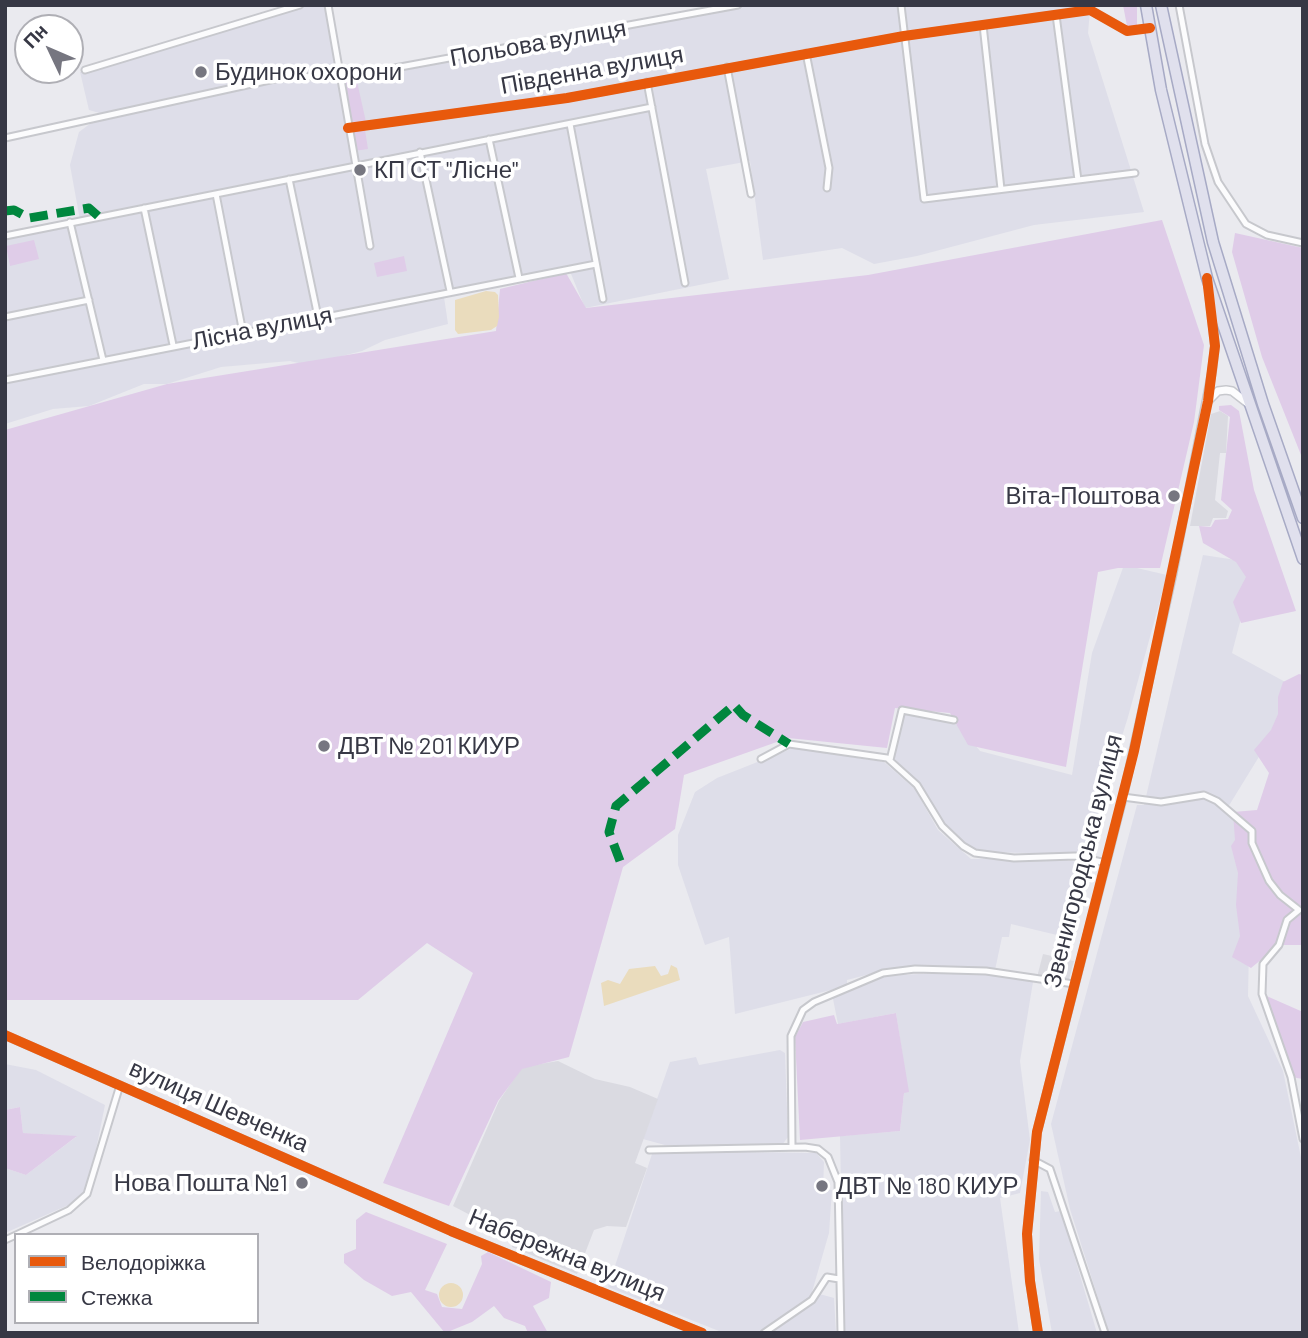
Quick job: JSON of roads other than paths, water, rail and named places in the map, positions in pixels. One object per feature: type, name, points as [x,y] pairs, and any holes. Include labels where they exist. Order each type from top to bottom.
[{"type":"highway","points":[[1146,5],[1161,90],[1207,278],[1303,559]]},
{"type":"highway","points":[[1161,5],[1213,242],[1303,518]]},
{"type":"street","points":[[85,70],[300,5]]},
{"type":"street","points":[[328,5],[370,246]]},
{"type":"street","name":"Польова вулиця","points":[[5,138],[279,78],[362,74],[551,42],[738,5]]},
{"type":"street","points":[[901,5],[924,199],[1135,173]]},
{"type":"street","points":[[1179,5],[1206,144],[1218,182],[1246,224],[1268,236],[1303,243]]},
{"type":"street","points":[[1088,8],[1127,31],[1150,28]]},
{"type":"street","name":"Південна вулиця","points":[[348,128],[567,98],[904,36],[1056,15],[1088,8]]},
{"type":"street","points":[[1056,15],[1078,180]]},
{"type":"street","points":[[983,25],[1001,189]]},
{"type":"street","points":[[806,53],[829,168],[827,188]]},
{"type":"street","points":[[727,67],[751,194]]},
{"type":"street","points":[[647,82],[685,283]]},
{"type":"street","name":"Південна вулиця","points":[[5,236],[355,164],[652,107]]},
{"type":"street","points":[[570,124],[603,299]]},
{"type":"street","points":[[489,139],[519,278]]},
{"type":"street","points":[[421,152],[450,291]]},
{"type":"street","points":[[289,179],[318,317]]},
{"type":"street","points":[[216,194],[243,333]]},
{"type":"street","points":[[144,208],[173,345]]},
{"type":"street","points":[[71,222],[103,360]]},
{"type":"street","name":"Лісна вулиця","points":[[5,380],[596,264]]},
{"type":"street","name":"Звенигородська вулиця","points":[[1038,1333],[1028,1257],[1033,1160],[1074,984],[1123,797],[1208,401],[1215,346],[1207,278]]},
{"type":"street","points":[[5,317],[89,300]]},
{"type":"street","points":[[1208,401],[1218,391],[1226,390],[1232,391],[1250,405]]},
{"type":"street","points":[[761,759],[789,744],[890,760],[902,710],[954,720]]},
{"type":"street","name":"Звенигородська вулиця","points":[[890,760],[917,785],[942,826],[970,850],[1014,858],[1075,856],[1106,863]]},
{"type":"street","points":[[1123,797],[1161,802],[1204,796],[1217,801],[1252,831],[1252,843],[1269,881],[1280,895],[1298,910],[1287,920],[1279,945],[1263,964],[1262,994],[1291,1077],[1303,1139]]},
{"type":"street","points":[[792,1147],[791,1036],[803,1010],[814,1002],[883,973],[915,969],[986,971],[1074,984]]},
{"type":"street","name":"вулиця Шевченка","points":[[5,1035],[416,1216]]},
{"type":"street","points":[[20,1233],[69,1210],[87,1194],[120,1085]]},
{"type":"street","points":[[649,1150],[792,1147],[818,1149],[828,1157],[838,1182],[841,1333]]},
{"type":"street","points":[[1033,1160],[1050,1169],[1105,1333]]},
{"type":"street","name":"Набережна вулиця","points":[[416,1216],[702,1333]]},
{"type":"street","points":[[764,1333],[812,1300],[827,1277],[839,1279]]},
{"type":"place","name":"Будинок охорони","points":[[201,72]]},
{"type":"place","name":"КП СТ \"Лісне\"","points":[[360,170]]},
{"type":"place","name":"Віта-Поштова","points":[[1174,496]]},
{"type":"place","name":"ДВТ № 201 КИУР","points":[[324,746]]},
{"type":"place","name":"Нова Пошта №1","points":[[302,1183]]},
{"type":"place","name":"ДВТ № 180 КИУР","points":[[822,1186]]}]
